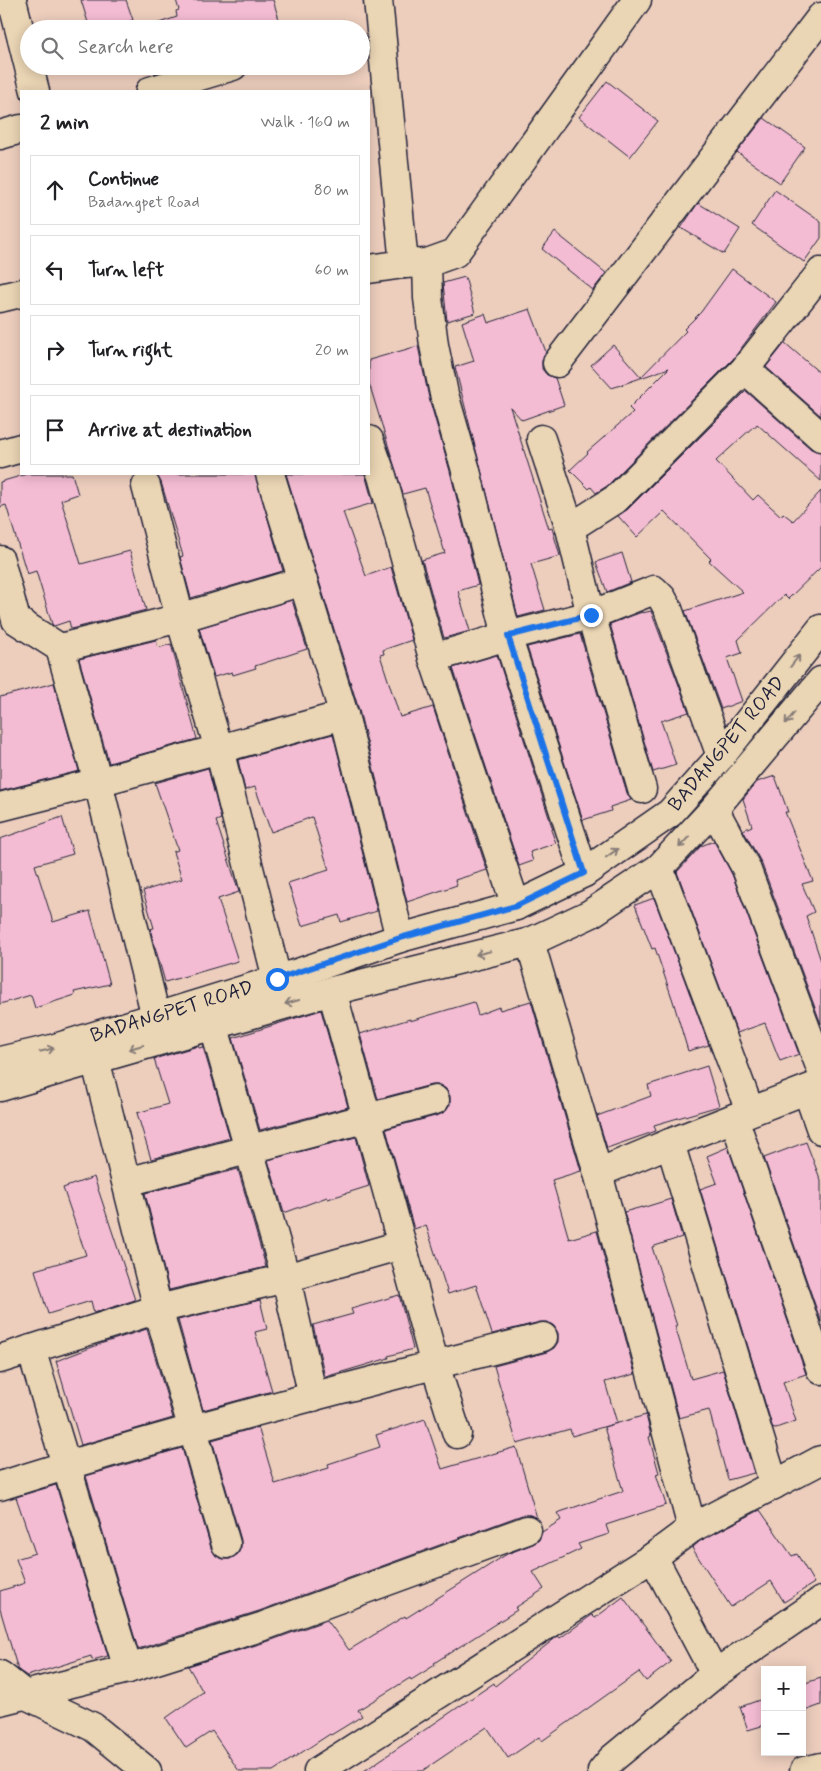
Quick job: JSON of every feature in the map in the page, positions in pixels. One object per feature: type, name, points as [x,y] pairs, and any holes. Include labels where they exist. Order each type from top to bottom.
[{"type":"street","points":[[12,0],[20,32]]},
{"type":"street","points":[[378,0],[415,263],[428,298],[434,345],[444,394],[465,467],[508,636],[584,873]]},
{"type":"street","points":[[370,269],[415,263],[455,253],[637,0]]},
{"type":"street","points":[[557,362],[821,17]]},
{"type":"street","points":[[31,75],[35,90]]},
{"type":"street","points":[[153,90],[203,75]]},
{"type":"street","points":[[0,135],[20,129]]},
{"type":"street","points":[[570,528],[617,498],[745,369],[821,272]]},
{"type":"street","points":[[0,298],[20,293]]},
{"type":"street","points":[[745,369],[821,436]]},
{"type":"street","points":[[541,439],[570,528],[591,615],[642,789]]},
{"type":"street","points":[[370,443],[382,476],[433,658],[516,906]]},
{"type":"street","points":[[0,454],[20,448]]},
{"type":"street","points":[[270,475],[344,715],[400,938]]},
{"type":"street","points":[[146,486],[180,618],[218,749],[277,979]]},
{"type":"street","points":[[0,560],[8,622],[60,648],[180,618],[303,580]]},
{"type":"street","points":[[433,658],[508,636],[591,615],[654,590],[662,598],[668,609],[721,756]]},
{"type":"street","name":"BADANGPET ROAD","points":[[0,1060],[52,1048],[156,1017],[400,938],[516,906],[584,873],[670,813],[721,756],[821,629]]},
{"type":"street","points":[[60,648],[98,782],[156,1017]]},
{"type":"street","name":"BADANGPET ROAD","points":[[0,1087],[332,991],[530,942],[590,914],[659,868],[714,810],[821,681]]},
{"type":"street","points":[[0,807],[344,715]]},
{"type":"street","points":[[714,810],[746,868],[816,1081],[821,1130]]},
{"type":"street","points":[[659,868],[742,1114],[821,1370]]},
{"type":"street","points":[[530,942],[598,1173],[692,1528]]},
{"type":"street","points":[[332,991],[401,1245],[457,1434]]},
{"type":"street","points":[[213,1024],[286,1278],[313,1396]]},
{"type":"street","points":[[95,1059],[158,1309],[226,1544]]},
{"type":"street","points":[[598,1173],[742,1114],[816,1081]]},
{"type":"street","points":[[127,1182],[435,1100]]},
{"type":"street","points":[[670,1143],[774,1485]]},
{"type":"street","points":[[0,1359],[158,1309],[286,1278],[401,1245]]},
{"type":"street","points":[[0,1486],[66,1465],[313,1396],[543,1336]]},
{"type":"street","points":[[31,1348],[128,1669]]},
{"type":"street","points":[[318,1771],[653,1557],[692,1528],[774,1485],[817,1471]]},
{"type":"street","points":[[12,1698],[128,1669],[264,1626],[527,1530]]},
{"type":"street","points":[[653,1557],[715,1674]]},
{"type":"street","points":[[602,1771],[612,1759],[715,1674],[821,1601]]},
{"type":"street","points":[[0,1675],[12,1698],[93,1727],[147,1771]]},
{"type":"street","points":[[804,1771],[821,1768]]},
{"type":"building","points":[[81,0],[126,0],[133,20],[87,20]]},
{"type":"building","points":[[176,0],[273,0],[279,20],[168,20],[177,17],[176,11],[179,10]]},
{"type":"building","points":[[607,81],[658,121],[630,157],[579,117]]},
{"type":"building","points":[[764,118],[805,147],[780,183],[737,152]]},
{"type":"building","points":[[775,190],[821,222],[821,238],[804,262],[752,225]]},
{"type":"building","points":[[698,203],[740,229],[724,254],[681,228]]},
{"type":"building","points":[[555,232],[606,273],[593,290],[542,249]]},
{"type":"building","points":[[732,269],[776,302],[733,359],[607,486],[596,493],[591,487],[589,489],[570,470],[587,452],[633,412],[629,408],[669,368],[612,388],[591,365],[613,345],[641,377],[686,331],[684,329],[701,312]]},
{"type":"building","points":[[465,277],[475,313],[447,321],[443,283]]},
{"type":"building","points":[[530,309],[546,352],[542,361],[542,369],[547,375],[555,378],[564,405],[522,420],[510,407],[549,529],[552,528],[560,556],[531,564],[545,610],[518,617],[455,367],[474,361],[462,322],[485,314],[488,323]]},
{"type":"building","points":[[785,343],[821,374],[821,416],[766,367]]},
{"type":"building","points":[[418,346],[429,398],[450,471],[478,585],[458,591],[470,631],[444,638],[422,560],[445,553],[425,488],[403,494],[370,386],[370,360]]},
{"type":"building","points":[[746,391],[811,449],[821,452],[821,481],[757,424],[716,461],[753,500],[758,495],[781,516],[783,513],[793,521],[821,491],[821,567],[788,599],[784,595],[738,640],[742,653],[727,658],[742,701],[721,709],[685,611],[743,592],[709,561],[711,559],[664,511],[637,537],[618,516],[628,509]]},
{"type":"building","points":[[24,475],[72,475],[78,494],[61,500],[81,564],[130,551],[146,610],[71,629],[69,621],[54,626],[36,571],[27,574],[6,505],[0,507],[0,482]]},
{"type":"building","points":[[157,475],[255,475],[283,571],[191,598],[180,557],[183,556],[161,482]]},
{"type":"building","points":[[286,475],[365,475],[373,503],[343,512],[366,576],[391,567],[412,640],[383,650],[384,654],[380,655],[400,717],[433,707],[487,870],[455,880],[457,885],[407,902],[359,710]]},
{"type":"building","points":[[622,553],[631,582],[607,592],[596,562]]},
{"type":"building","points":[[292,600],[307,649],[233,675],[232,672],[214,677],[199,628]]},
{"type":"building","points":[[651,611],[689,712],[661,721],[676,765],[653,772],[610,624],[642,612]]},
{"type":"building","points":[[580,634],[627,793],[631,800],[610,807],[611,811],[583,820],[527,647]]},
{"type":"building","points":[[156,640],[158,648],[171,644],[197,739],[109,763],[79,659]]},
{"type":"building","points":[[497,655],[556,843],[530,852],[533,861],[519,866],[453,668]]},
{"type":"building","points":[[54,683],[79,771],[0,791],[0,697]]},
{"type":"building","points":[[333,734],[377,911],[341,922],[339,915],[302,926],[288,883],[329,870],[312,817],[271,832],[255,787],[245,790],[238,760]]},
{"type":"building","points":[[208,768],[221,819],[216,821],[239,892],[218,899],[238,961],[165,982],[150,929],[154,928],[143,891],[182,879],[173,852],[178,850],[155,783]]},
{"type":"building","points":[[775,776],[788,812],[785,812],[813,881],[802,884],[814,912],[806,916],[821,961],[821,1024],[761,862],[743,830],[752,826],[743,799],[757,782]]},
{"type":"building","points":[[62,817],[73,854],[35,865],[53,922],[90,911],[110,984],[74,992],[75,995],[35,1008],[31,995],[0,1004],[0,839]]},
{"type":"building","points":[[714,841],[732,874],[799,1054],[780,1061],[765,1023],[737,1033],[677,872],[701,846]]},
{"type":"building","points":[[654,898],[709,1045],[688,1051],[655,948],[652,949],[635,905]]},
{"type":"building","points":[[531,1001],[581,1171],[552,1180],[569,1239],[597,1231],[635,1374],[605,1382],[617,1423],[572,1436],[570,1429],[517,1444],[494,1366],[547,1352],[554,1348],[558,1342],[558,1333],[554,1326],[548,1322],[540,1322],[492,1334],[476,1285],[448,1294],[426,1225],[414,1229],[386,1129],[439,1115],[446,1111],[450,1105],[450,1096],[446,1089],[440,1085],[431,1085],[378,1099],[360,1034],[474,1002],[478,1015],[499,1007],[500,1010]]},
{"type":"building","points":[[321,1010],[348,1107],[260,1130],[233,1038]]},
{"type":"building","points":[[198,1046],[199,1048],[203,1047],[230,1138],[151,1159],[137,1113],[168,1104],[154,1059]]},
{"type":"building","points":[[707,1066],[719,1106],[654,1125],[656,1131],[607,1148],[597,1116],[651,1096],[648,1085]]},
{"type":"building","points":[[356,1137],[369,1186],[328,1199],[327,1197],[284,1213],[268,1160]]},
{"type":"building","points":[[806,1142],[821,1181],[821,1322],[764,1158]]},
{"type":"building","points":[[728,1147],[806,1374],[783,1382],[796,1421],[773,1429],[700,1189],[717,1183],[707,1156]]},
{"type":"building","points":[[238,1169],[266,1267],[169,1290],[145,1193]]},
{"type":"building","points":[[94,1177],[135,1300],[94,1313],[91,1301],[48,1314],[35,1270],[86,1255],[63,1188]]},
{"type":"building","points":[[671,1199],[682,1237],[652,1247],[677,1326],[675,1326],[691,1379],[723,1370],[754,1473],[728,1480],[709,1410],[679,1418],[624,1212]]},
{"type":"building","points":[[399,1295],[413,1349],[325,1377],[313,1325],[353,1314],[351,1309]]},
{"type":"building","points":[[260,1300],[267,1329],[255,1332],[272,1391],[203,1410],[178,1320]]},
{"type":"building","points":[[147,1329],[173,1418],[81,1445],[56,1361]]},
{"type":"building","points":[[646,1415],[651,1436],[649,1437],[659,1473],[656,1474],[666,1505],[606,1525],[609,1534],[578,1544],[581,1549],[533,1572],[544,1589],[515,1608],[517,1610],[434,1663],[435,1665],[358,1710],[362,1716],[330,1734],[273,1771],[239,1771],[212,1731],[186,1748],[166,1718],[203,1692],[188,1666],[269,1641],[327,1620],[349,1650],[405,1616],[406,1618],[507,1554],[533,1544],[539,1540],[542,1532],[561,1520],[557,1513],[623,1491],[604,1427]]},
{"type":"building","points":[[425,1419],[442,1469],[516,1447],[537,1518],[530,1515],[522,1515],[259,1611],[138,1649],[86,1476],[182,1448],[211,1548],[216,1556],[230,1559],[238,1554],[241,1540],[212,1440],[258,1427],[275,1484],[329,1468],[328,1464],[380,1447],[376,1435]]},
{"type":"building","points":[[56,1485],[108,1656],[92,1660],[91,1656],[27,1676],[18,1670],[0,1609],[0,1591],[25,1583],[16,1559],[35,1553],[16,1497]]},
{"type":"building","points":[[760,1510],[792,1556],[797,1554],[814,1583],[784,1602],[771,1581],[731,1607],[692,1548],[700,1541]]},
{"type":"building","points":[[623,1597],[671,1662],[646,1681],[639,1672],[542,1741],[539,1737],[508,1758],[487,1727],[422,1771],[364,1771],[494,1683],[495,1686],[558,1636],[560,1638],[592,1615],[595,1618]]},
{"type":"building","points":[[821,1678],[821,1705],[806,1711],[806,1683]]},
{"type":"building","points":[[761,1699],[761,1726],[748,1730],[740,1707]]},
{"type":"route","points":[[277,979],[400,938],[516,906],[584,873],[508,636],[591,615]]}]
